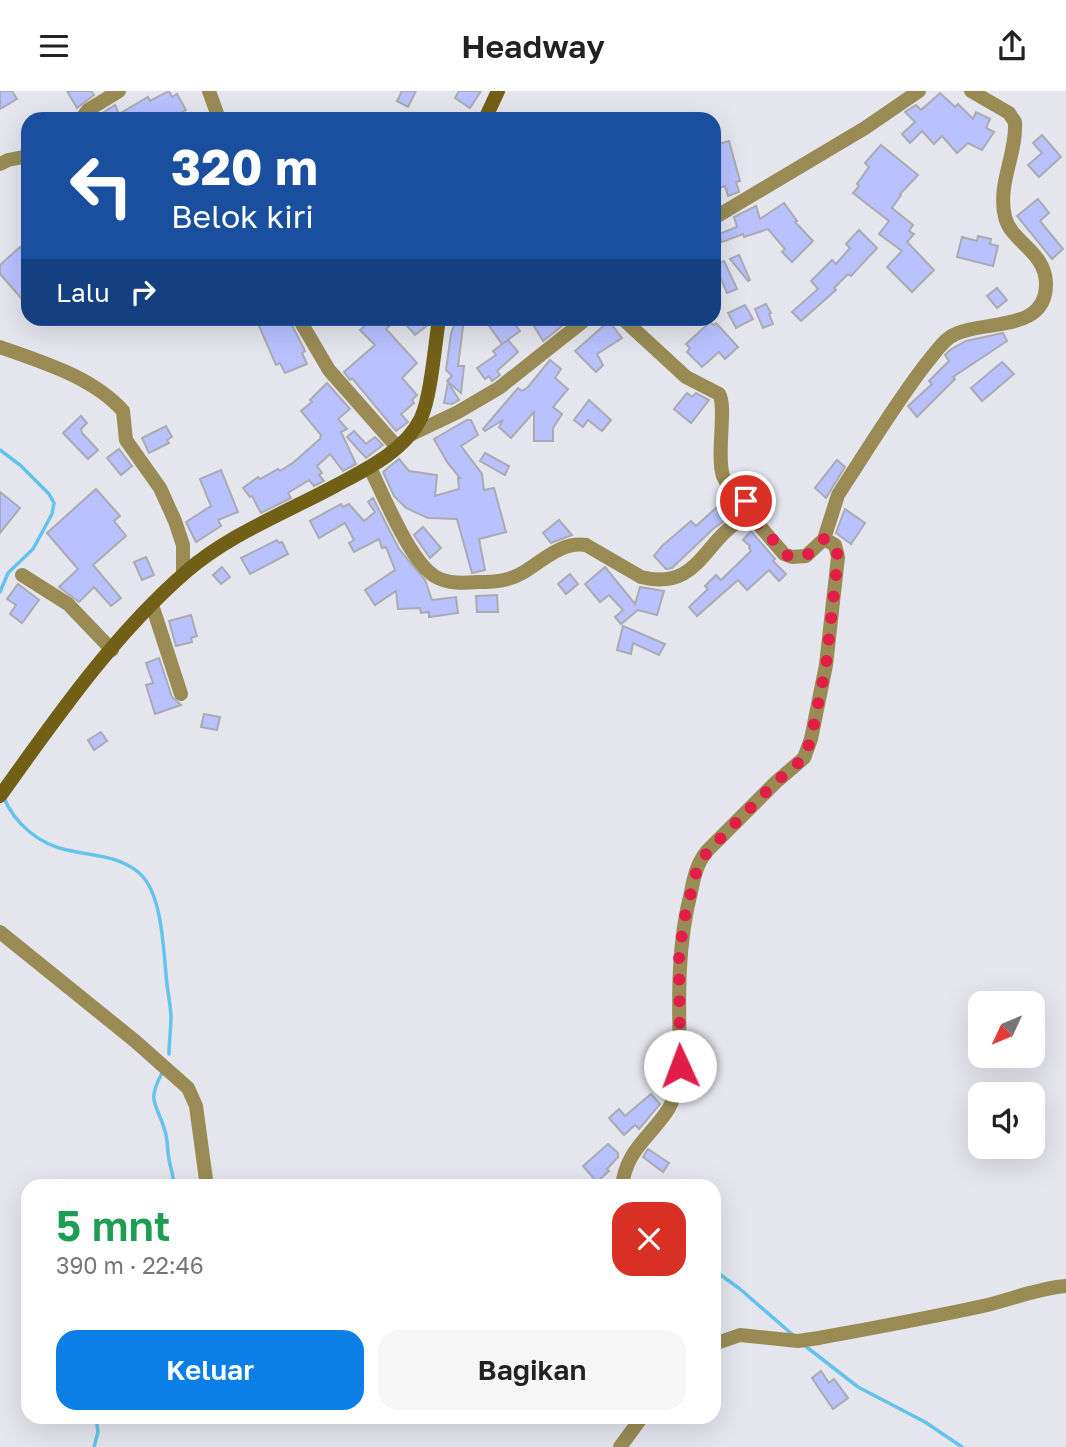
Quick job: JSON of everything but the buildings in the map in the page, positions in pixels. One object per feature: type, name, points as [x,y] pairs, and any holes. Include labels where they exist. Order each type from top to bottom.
[{"type":"main road","points":[[488,112],[499,91]]},
{"type":"main road","points":[[0,796],[48,729],[111,650],[183,574],[227,543],[370,468],[412,433],[424,409],[438,326]]},
{"type":"street","points":[[86,112],[119,91]]},
{"type":"street","points":[[209,91],[216,112]]},
{"type":"street","points":[[721,214],[865,128],[919,91]]},
{"type":"street","points":[[747,517],[758,524],[784,554],[792,557],[806,556],[824,539],[838,495],[943,342],[971,328],[1017,323],[1027,319],[1041,302],[1046,283],[1039,259],[1010,227],[1004,215],[1005,179],[1015,122],[1009,113],[971,91]]},
{"type":"street","points":[[0,165],[21,157]]},
{"type":"street","points":[[303,326],[329,370],[397,447]]},
{"type":"street","points":[[412,433],[499,389],[577,326]]},
{"type":"street","points":[[630,326],[686,377],[719,394],[722,399],[720,425],[723,475],[726,483],[748,505],[747,517]]},
{"type":"street","points":[[0,347],[46,363],[86,383],[103,393],[123,411],[126,440],[160,488],[175,521],[183,545],[183,574]]},
{"type":"street","points":[[370,468],[415,556],[431,573],[447,581],[495,582],[514,578],[559,550],[576,543],[586,545],[641,577],[675,579],[694,566],[732,525],[747,517]]},
{"type":"street","points":[[624,1179],[634,1150],[668,1109],[678,1081],[679,954],[685,916],[699,863],[776,782],[798,765],[804,758],[811,739],[826,665],[838,557],[835,545],[824,539]]},
{"type":"street","points":[[22,575],[68,604],[111,650]]},
{"type":"street","points":[[152,604],[181,694]]},
{"type":"street","points":[[0,932],[188,1088],[196,1106],[206,1179]]},
{"type":"street","points":[[721,1342],[740,1335],[790,1341],[818,1338],[964,1311],[1066,1286]]},
{"type":"street","points":[[620,1447],[637,1424]]},
{"type":"waterway","points":[[0,450],[20,465],[49,494],[54,503],[52,514],[33,549],[8,573],[0,592]]},
{"type":"waterway","points":[[4,798],[21,824],[38,838],[57,847],[122,862],[146,881],[157,905],[162,934],[171,1016],[169,1054]]},
{"type":"waterway","points":[[162,1073],[157,1083],[154,1103],[166,1134],[173,1179]]},
{"type":"waterway","points":[[721,1275],[793,1335]]},
{"type":"waterway","points":[[804,1345],[858,1387],[925,1422],[962,1447]]},
{"type":"waterway","points":[[94,1447],[97,1424]]},
{"type":"route","points":[[680,1066],[679,954],[685,916],[699,863],[776,782],[804,758],[811,739],[826,665],[838,557],[835,545],[824,539],[806,556],[788,556],[758,524],[747,517],[749,510],[746,501]]}]
